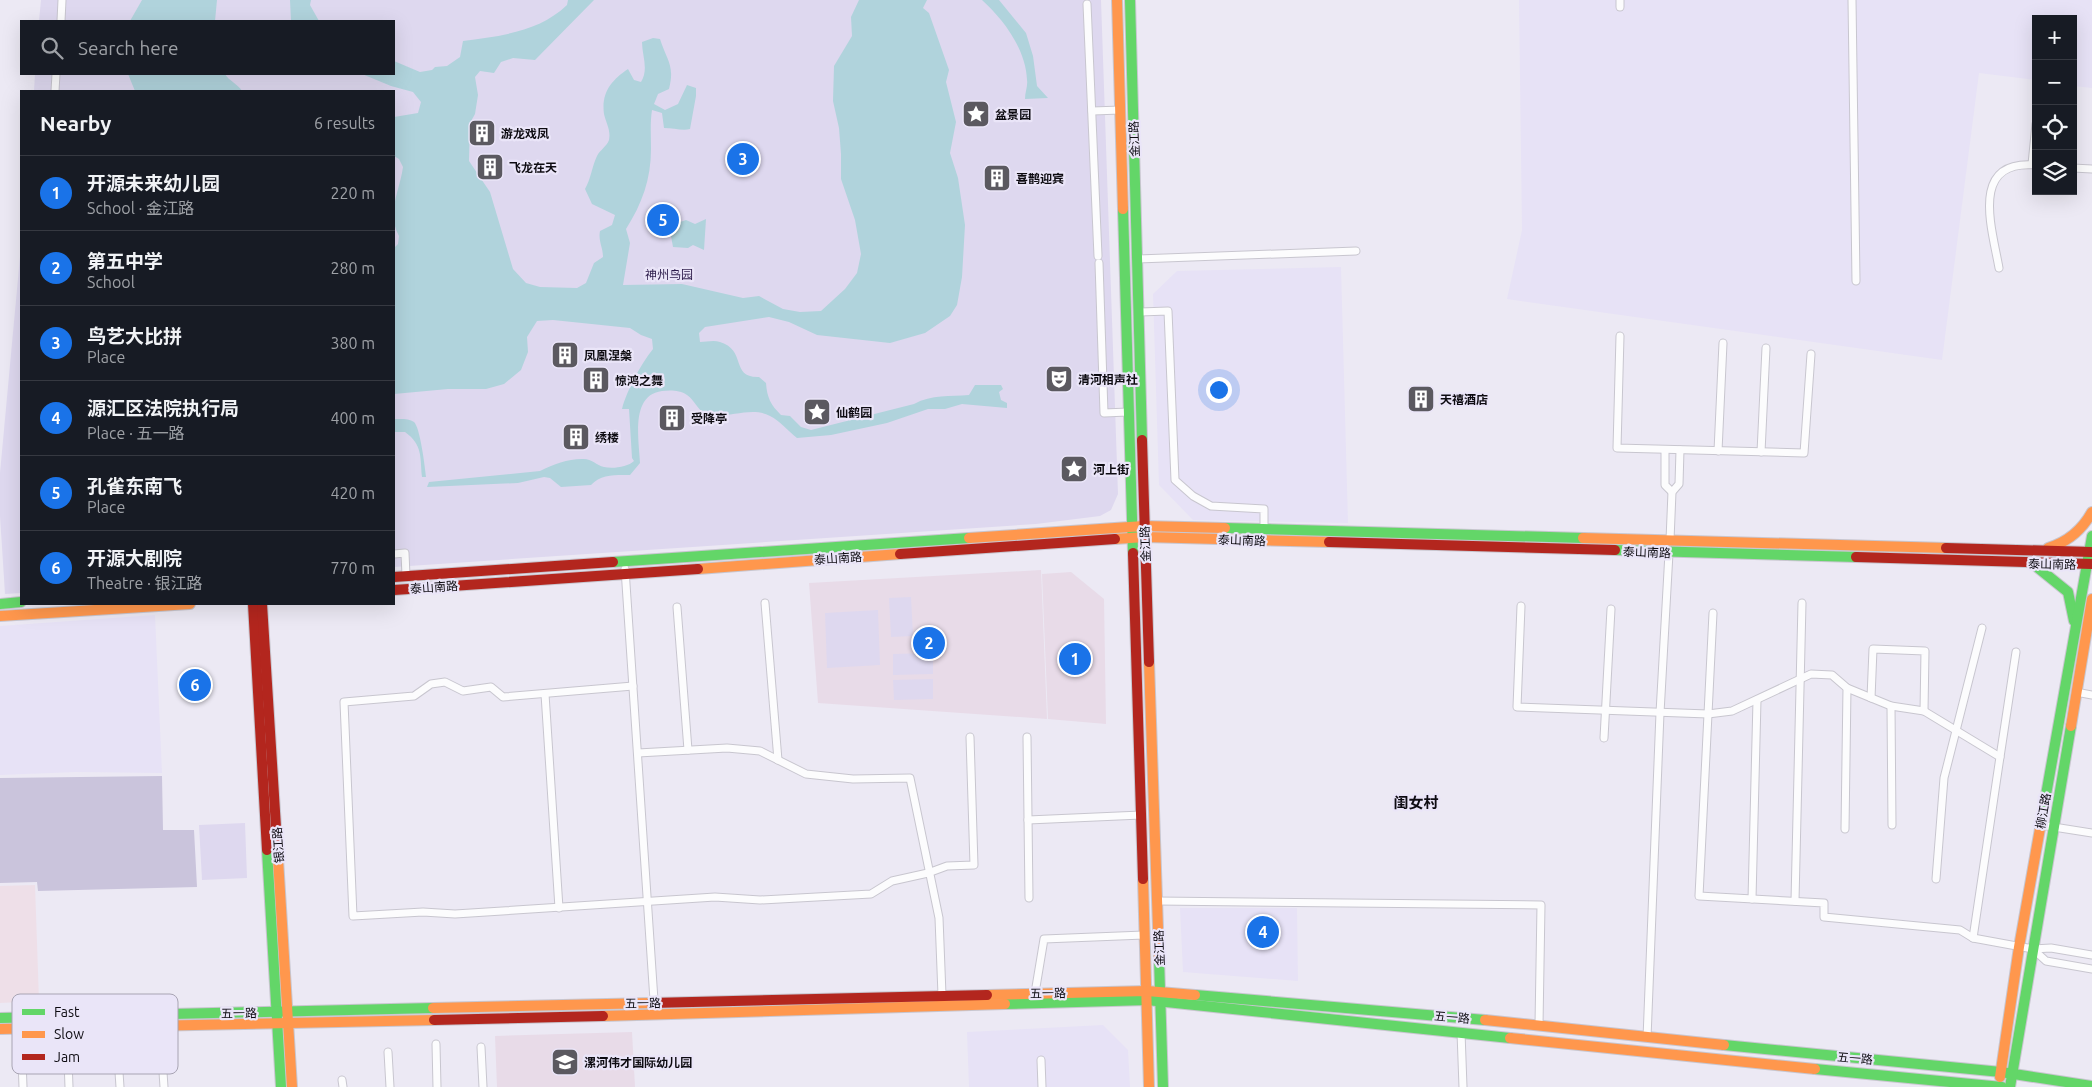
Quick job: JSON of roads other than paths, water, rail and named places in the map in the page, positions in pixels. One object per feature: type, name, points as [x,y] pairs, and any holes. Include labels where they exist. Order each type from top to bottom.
[{"type":"street","points":[[61,20],[62,0]]},
{"type":"street","name":"金江路","points":[[1117,0],[1149,1087]]},
{"type":"street","name":"金江路","points":[[1130,0],[1140,312],[1144,526],[1163,1087]]},
{"type":"street","points":[[1852,0],[1856,281]]},
{"type":"street","points":[[1087,4],[1104,413],[1128,412]]},
{"type":"street","points":[[55,90],[56,75]]},
{"type":"street","points":[[1092,111],[1133,110]]},
{"type":"street","points":[[1999,268],[1991,220],[1991,185],[2000,173],[2013,167],[2032,164]]},
{"type":"street","points":[[2077,168],[2092,169]]},
{"type":"street","points":[[1138,259],[1356,251]]},
{"type":"street","points":[[1126,312],[1168,311],[1175,480],[1193,496],[1211,506],[1264,509],[1264,528]]},
{"type":"street","points":[[1620,336],[1617,448],[1804,452],[1811,354]]},
{"type":"street","points":[[1718,451],[1723,343]]},
{"type":"street","points":[[1761,452],[1766,348]]},
{"type":"street","points":[[1665,450],[1665,485],[1672,492]]},
{"type":"street","points":[[1647,1038],[1660,712],[1672,492],[1679,484],[1680,450]]},
{"type":"street","points":[[2031,552],[2060,545],[2089,520],[2092,512]]},
{"type":"street","name":"泰山南路","points":[[395,577],[1132,526],[1264,528],[2031,552],[2090,552]]},
{"type":"street","points":[[1311,542],[1312,530]]},
{"type":"street","name":"柳江路","points":[[1999,1087],[2019,946],[2075,625],[2090,564],[2092,536]]},
{"type":"street","name":"泰山南路","points":[[395,590],[1132,537],[2090,564]]},
{"type":"street","points":[[395,554],[405,553],[406,576]]},
{"type":"street","points":[[625,561],[655,1015]]},
{"type":"street","points":[[2032,563],[2068,592],[2075,625]]},
{"type":"street","name":"柳江路","points":[[2010,1087],[2092,599]]},
{"type":"street","points":[[0,604],[20,602]]},
{"type":"street","points":[[1795,901],[1802,602]]},
{"type":"street","points":[[765,603],[778,760]]},
{"type":"street","points":[[0,616],[43,608],[153,605]]},
{"type":"street","name":"银江路","points":[[253,605],[281,1087]]},
{"type":"street","name":"银江路","points":[[262,605],[289,1012],[292,1087]]},
{"type":"street","points":[[1521,606],[1517,707],[1708,714],[1732,711],[1811,674],[1832,675],[1847,688],[1891,706],[1924,711],[2000,757]]},
{"type":"street","points":[[677,607],[688,750]]},
{"type":"street","points":[[1604,738],[1611,608]]},
{"type":"street","points":[[1713,613],[1699,896],[1824,903],[1824,917],[1960,930],[1973,938],[2033,949],[2051,948],[2092,955]]},
{"type":"street","points":[[2085,642],[2092,624]]},
{"type":"street","points":[[1936,879],[1944,778],[1982,628]]},
{"type":"street","points":[[1871,698],[1874,649],[1925,651],[1924,711]]},
{"type":"street","points":[[1973,938],[2016,652]]},
{"type":"street","points":[[633,686],[503,697],[492,687],[463,691],[444,682],[431,684],[414,696],[344,702],[353,916],[423,912],[455,914],[715,897],[760,900],[871,894],[892,881],[929,873],[947,866],[974,865],[970,737]]},
{"type":"street","points":[[1845,829],[1847,688]]},
{"type":"street","points":[[2076,692],[2092,695]]},
{"type":"street","points":[[545,694],[559,908]]},
{"type":"street","points":[[1752,899],[1757,700]]},
{"type":"street","points":[[1891,706],[1892,825]]},
{"type":"street","points":[[1027,737],[1029,898]]},
{"type":"street","points":[[638,753],[727,748],[760,751],[806,774],[853,780],[910,778],[939,918],[942,995]]},
{"type":"street","points":[[1139,749],[1152,749]]},
{"type":"street","points":[[1028,820],[1141,815]]},
{"type":"street","points":[[2041,825],[2092,833]]},
{"type":"street","points":[[1157,901],[1541,905],[1539,1025]]},
{"type":"street","points":[[1035,993],[1044,939],[1144,935]]},
{"type":"street","points":[[2033,949],[2046,961],[2092,969]]},
{"type":"street","name":"五一路","points":[[178,1014],[1035,993],[1147,995],[1539,1025],[1635,1037],[2012,1073],[2092,1086]]},
{"type":"street","name":"五一路","points":[[178,1026],[655,1015],[1147,995]]},
{"type":"street","name":"五一路","points":[[1160,996],[1634,1051],[1999,1087]]},
{"type":"street","points":[[1461,1032],[1463,1087]]},
{"type":"street","points":[[1634,1051],[1635,1037]]},
{"type":"street","points":[[436,1044],[438,1087]]},
{"type":"street","points":[[481,1047],[483,1087]]},
{"type":"street","points":[[388,1052],[390,1087]]},
{"type":"street","points":[[1041,1060],[1042,1087]]},
{"type":"street","points":[[23,1074],[23,1087]]},
{"type":"street","points":[[69,1074],[69,1087]]},
{"type":"street","points":[[119,1074],[120,1087]]},
{"type":"street","points":[[163,1074],[164,1087]]},
{"type":"water","points":[[142,0],[217,0],[215,20],[131,20]]},
{"type":"water","points":[[290,0],[311,0],[310,5],[318,20],[291,20]]},
{"type":"water","points":[[568,0],[594,0],[535,60],[513,58],[501,62],[494,73],[480,71],[475,77],[478,95],[475,114],[470,123],[469,161],[490,192],[513,269],[526,283],[540,287],[577,288],[586,283],[594,263],[603,257],[600,231],[612,225],[615,215],[592,204],[585,189],[597,156],[609,140],[609,130],[604,114],[604,99],[613,82],[628,69],[634,80],[641,82],[645,72],[642,42],[653,38],[660,39],[671,68],[671,81],[669,89],[658,94],[654,104],[665,110],[678,104],[687,85],[696,88],[696,96],[690,129],[664,128],[662,113],[652,110],[651,160],[641,201],[626,229],[630,243],[623,285],[682,284],[743,298],[759,296],[783,309],[800,312],[821,311],[845,289],[857,273],[861,254],[855,220],[841,179],[839,128],[833,101],[834,66],[852,36],[851,17],[859,0],[927,0],[923,8],[929,13],[949,70],[946,82],[956,122],[950,153],[958,178],[965,225],[962,277],[957,305],[950,316],[925,333],[890,343],[817,335],[789,322],[769,317],[705,327],[699,333],[700,342],[718,341],[728,346],[737,357],[744,373],[759,377],[766,383],[770,401],[781,415],[790,416],[801,427],[811,430],[941,396],[969,395],[975,385],[1001,385],[1003,389],[999,392],[1001,400],[1007,403],[1007,408],[962,404],[945,409],[928,409],[887,423],[831,435],[797,438],[777,421],[763,413],[749,412],[710,415],[703,412],[684,393],[668,390],[652,394],[645,401],[641,409],[638,431],[640,463],[630,475],[604,477],[591,485],[561,487],[550,478],[544,477],[518,483],[427,487],[429,482],[540,471],[555,464],[571,460],[585,459],[604,467],[612,468],[624,466],[634,461],[632,458],[629,409],[622,409],[635,378],[653,349],[652,339],[630,328],[553,320],[537,321],[527,337],[528,352],[521,370],[504,384],[486,389],[448,389],[395,394],[395,247],[398,244],[399,236],[395,227],[395,202],[403,167],[399,159],[395,157],[395,117],[418,113],[421,102],[413,92],[391,86],[364,75],[395,75],[395,61],[420,72],[432,70],[435,67],[447,66],[460,57],[463,41],[505,35],[532,27],[556,14],[567,5]]},
{"type":"water","points":[[982,0],[999,0],[1026,33],[1033,56],[1037,86],[1048,98],[1025,99],[1026,68],[1018,46],[998,16]]},
{"type":"water","points":[[128,75],[226,75],[241,90],[135,90]]},
{"type":"water","points":[[706,219],[704,250],[693,245],[688,248],[673,247],[671,236],[674,224],[686,220],[695,224]]},
{"type":"water","points":[[395,419],[409,420],[416,425],[422,448],[426,477],[422,477],[418,447],[405,432],[395,432]]},
{"type":"place","name":"盆景园","points":[[976,114]]},
{"type":"place","name":"游龙戏凤","points":[[482,133]]},
{"type":"place","name":"鸟艺大比拼","points":[[743,159]]},
{"type":"place","name":"飞龙在天","points":[[490,167]]},
{"type":"place","name":"喜鹊迎宾","points":[[997,178]]},
{"type":"place","name":"孔雀东南飞","points":[[663,220]]},
{"type":"place","name":"凤凰涅槃","points":[[565,355]]},
{"type":"place","name":"清河相声社","points":[[1059,379]]},
{"type":"place","name":"惊鸿之舞","points":[[596,380]]},
{"type":"place","name":"天禧酒店","points":[[1421,399]]},
{"type":"place","name":"仙鹤园","points":[[817,412]]},
{"type":"place","name":"受降亭","points":[[672,418]]},
{"type":"place","name":"绣楼","points":[[576,437]]},
{"type":"place","name":"河上街","points":[[1074,469]]},
{"type":"place","name":"第五中学","points":[[929,643]]},
{"type":"place","name":"开源未来幼儿园","points":[[1075,659]]},
{"type":"place","name":"开源大剧院","points":[[195,685]]},
{"type":"place","name":"源汇区法院执行局","points":[[1263,932]]},
{"type":"place","name":"漯河伟才国际幼儿园","points":[[565,1062]]},
{"type":"district","name":"闺女村","points":[[1416,802]]},
{"type":"park label","name":"神州鸟园","points":[[669,274]]}]
